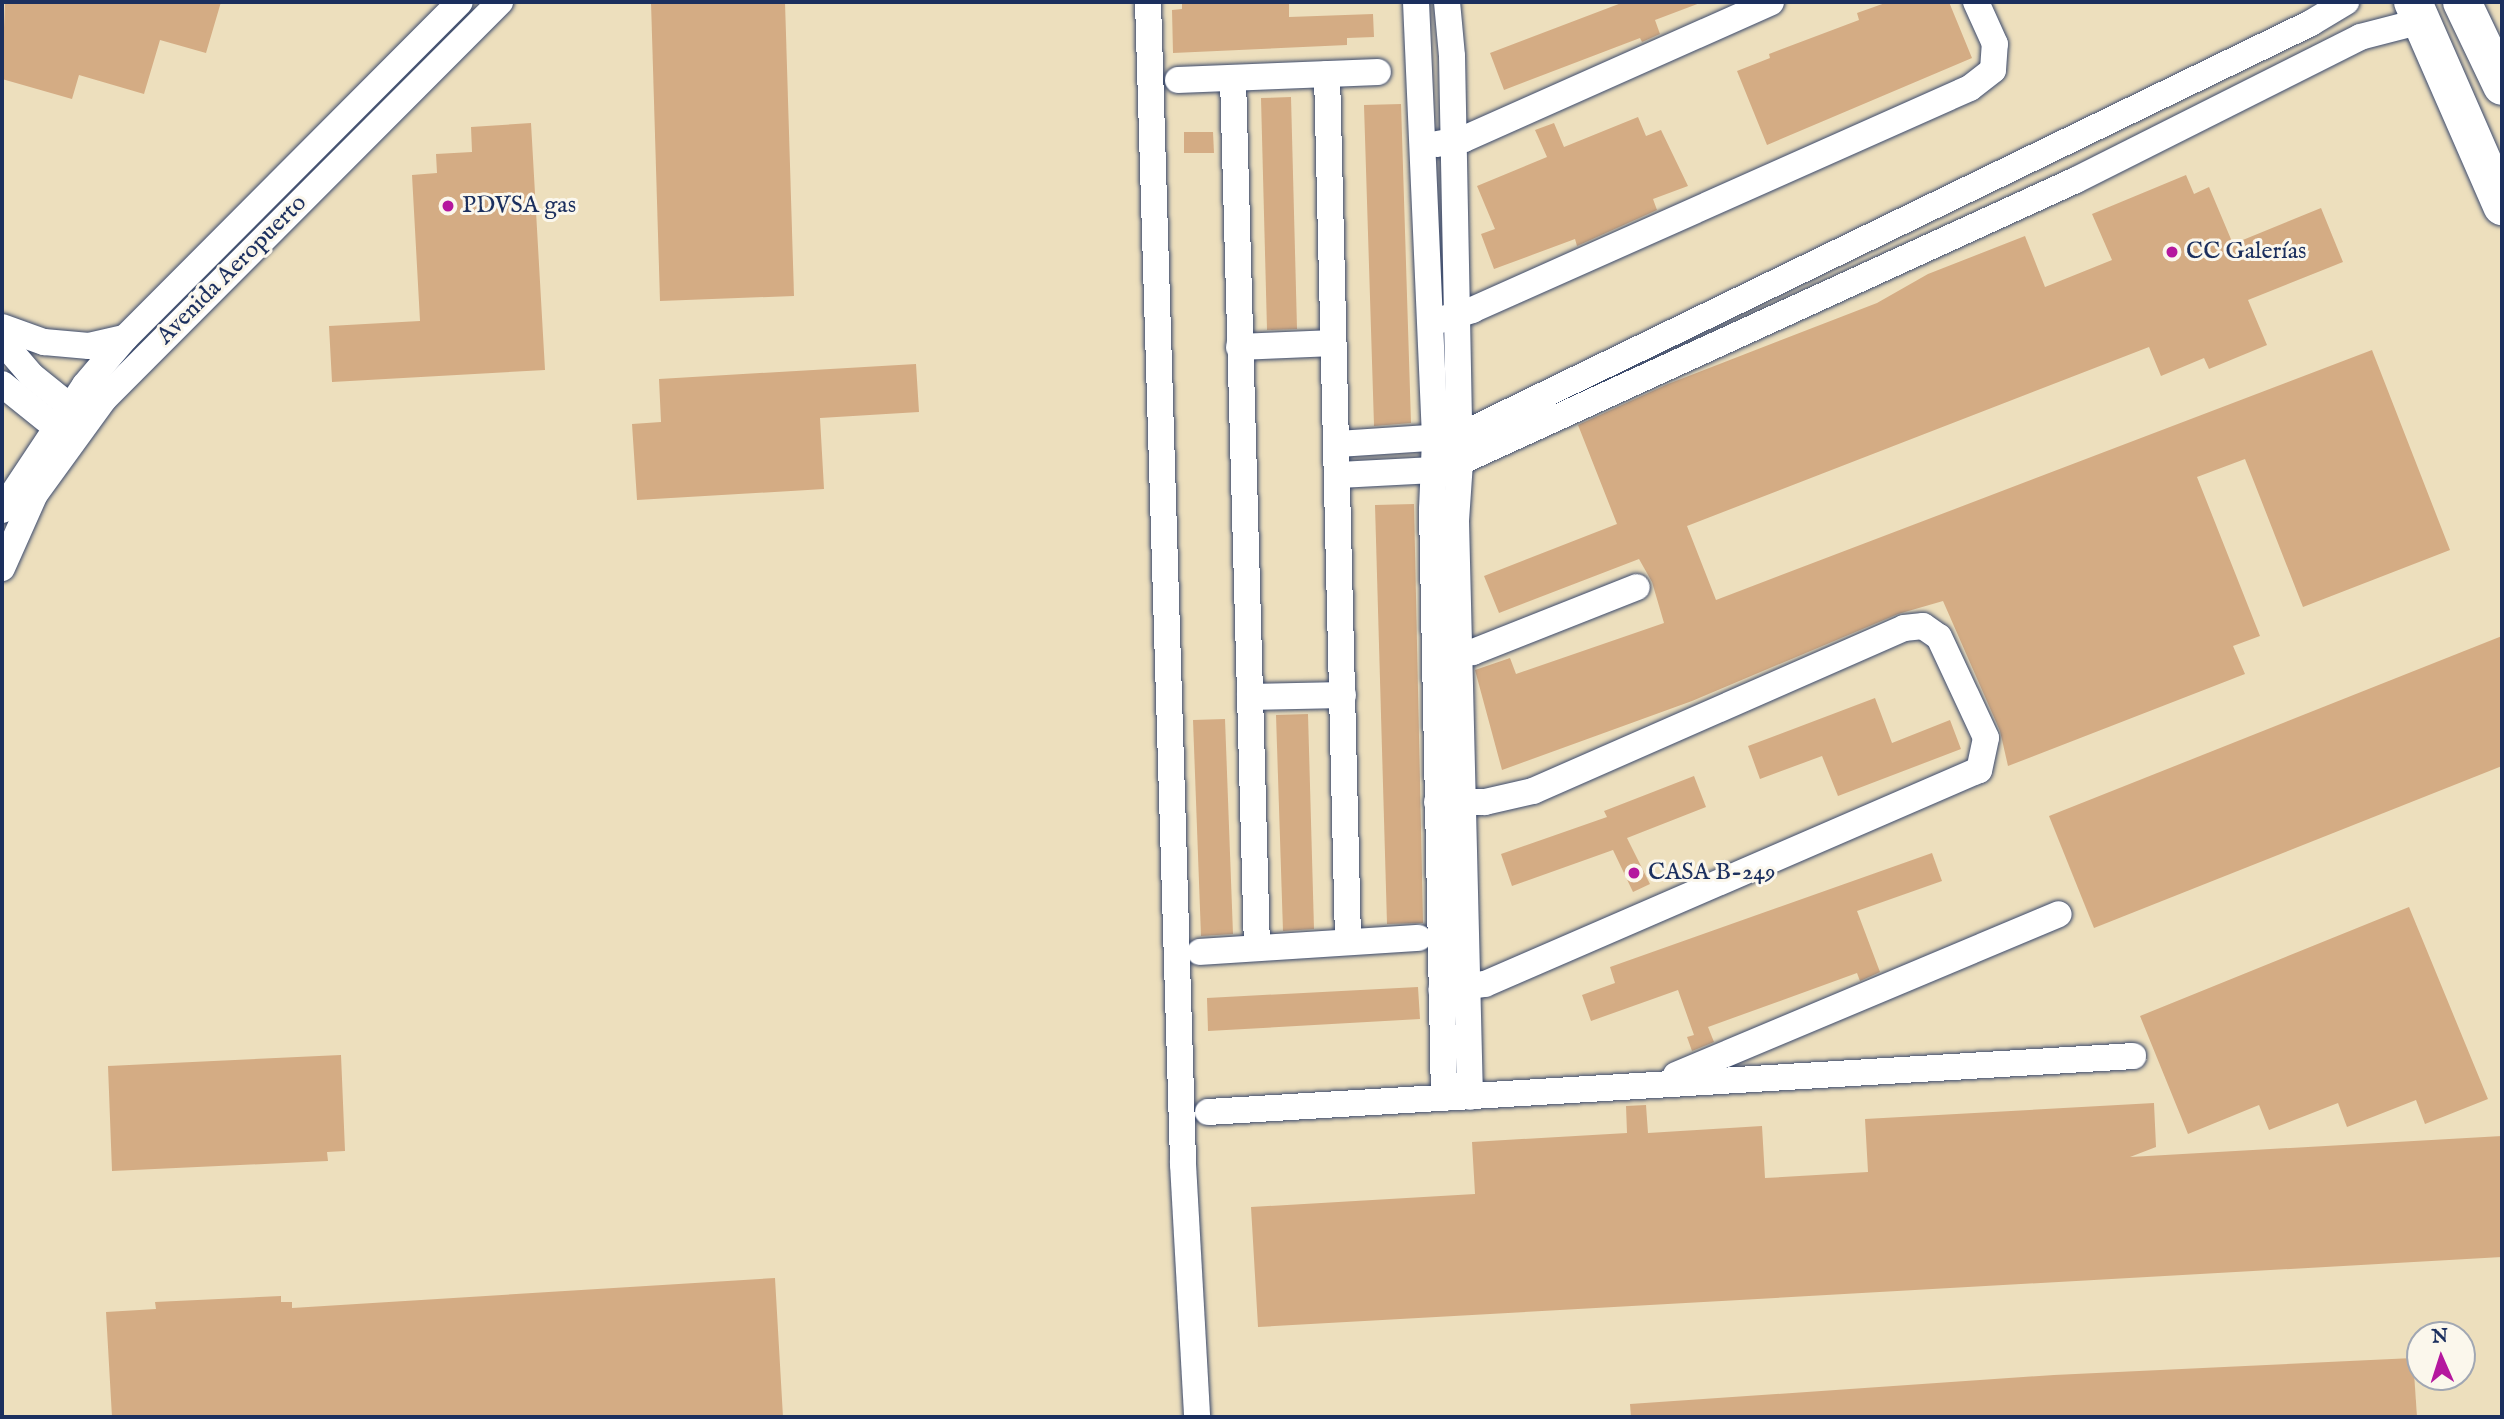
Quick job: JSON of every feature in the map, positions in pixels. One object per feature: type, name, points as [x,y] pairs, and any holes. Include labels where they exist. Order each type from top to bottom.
[{"type":"highway","points":[[2462,2],[2502,86]]},
{"type":"highway","points":[[2418,11],[2502,206]]},
{"type":"street","name":"Avenida Aeropuerto","points":[[2,568],[35,494],[71,424],[125,338],[460,2]]},
{"type":"street","name":"Avenida Aeropuerto","points":[[2,510],[71,424],[144,357],[500,2]]},
{"type":"street","points":[[1148,2],[1183,1164],[1197,1417]]},
{"type":"street","points":[[1416,2],[1425,146],[1428,322],[1451,446]]},
{"type":"street","points":[[1444,1098],[1437,802],[1456,521],[1451,446],[1455,317],[1452,57],[1447,2]]},
{"type":"street","points":[[1425,146],[1453,142],[1771,2]]},
{"type":"street","points":[[1428,322],[1455,317],[1970,88],[1993,70],[1995,44],[1976,2]]},
{"type":"street","points":[[1470,1097],[1464,803],[1447,653],[1434,470],[1451,446],[2311,23],[2346,2]]},
{"type":"street","points":[[1338,444],[1451,446],[2076,180],[2360,37],[2418,11]]},
{"type":"street","points":[[1421,59],[1452,57]]},
{"type":"street","points":[[1178,80],[1378,72]]},
{"type":"street","points":[[1327,74],[1339,475],[1348,943]]},
{"type":"street","points":[[1233,78],[1257,948]]},
{"type":"street","points":[[2,327],[44,342],[89,346],[125,338]]},
{"type":"street","points":[[2,341],[71,424]]},
{"type":"street","points":[[1239,347],[1334,343]]},
{"type":"street","points":[[2,384],[71,424]]},
{"type":"street","points":[[1339,475],[1434,470]]},
{"type":"street","points":[[1447,653],[1473,652],[1637,587]]},
{"type":"street","points":[[1437,802],[1464,803],[1534,791],[1904,628],[1923,626],[1939,637],[1986,738],[1979,770],[1468,988],[1441,990]]},
{"type":"street","points":[[1250,697],[1343,695]]},
{"type":"street","points":[[1658,1082],[2059,914]]},
{"type":"street","points":[[1200,951],[1419,938]]},
{"type":"street","points":[[1208,1112],[1470,1097],[1658,1082],[2133,1056]]},
{"type":"building","points":[[5,2],[221,2],[206,53],[160,40],[144,94],[79,75],[72,99],[2,79]]},
{"type":"building","points":[[651,2],[785,2],[794,296],[660,301]]},
{"type":"building","points":[[1182,2],[1289,2],[1289,17],[1373,14],[1374,37],[1347,38],[1347,45],[1173,53],[1172,10],[1182,9]]},
{"type":"building","points":[[1624,2],[1700,3],[1655,20],[1660,34],[1642,42],[1640,38],[1504,90],[1490,53]]},
{"type":"building","points":[[1888,2],[1949,2],[1972,58],[1767,145],[1737,71],[1770,58],[1769,54],[1859,20],[1857,13]]},
{"type":"building","points":[[1291,97],[1297,329],[1267,330],[1261,98]]},
{"type":"building","points":[[1401,104],[1411,423],[1374,426],[1364,105]]},
{"type":"building","points":[[1638,117],[1646,136],[1661,130],[1688,186],[1653,199],[1657,210],[1577,246],[1575,239],[1494,269],[1481,234],[1495,229],[1477,186],[1547,157],[1535,130],[1554,123],[1564,147]]},
{"type":"building","points":[[531,123],[545,370],[332,382],[329,326],[420,321],[412,175],[437,173],[436,154],[472,152],[471,127]]},
{"type":"building","points":[[1184,132],[1213,132],[1214,153],[1184,153]]},
{"type":"building","points":[[2186,175],[2194,194],[2209,187],[2233,244],[2321,208],[2343,262],[2248,300],[2267,345],[2209,369],[2204,358],[2161,376],[2149,347],[1687,526],[1716,600],[2372,350],[2450,550],[2303,607],[2245,459],[2197,477],[2260,636],[2233,646],[2245,674],[2008,766],[2000,731],[1943,601],[1898,614],[1692,701],[1502,770],[1475,670],[1510,658],[1516,674],[1664,623],[1652,582],[1639,559],[1499,613],[1484,576],[1617,524],[1578,425],[1668,384],[1877,303],[1928,274],[2025,236],[2045,287],[2112,260],[2092,214]]},
{"type":"building","points":[[916,364],[919,412],[820,418],[824,489],[637,500],[632,424],[661,422],[659,379]]},
{"type":"building","points":[[1414,504],[1423,923],[1387,924],[1375,505]]},
{"type":"building","points":[[2502,636],[2502,766],[2094,928],[2049,816]]},
{"type":"building","points":[[1875,698],[1892,743],[1950,720],[1961,749],[1838,796],[1822,756],[1760,779],[1748,746]]},
{"type":"building","points":[[1308,714],[1314,929],[1283,931],[1276,715]]},
{"type":"building","points":[[1225,719],[1233,934],[1201,936],[1193,720]]},
{"type":"building","points":[[1694,776],[1706,807],[1627,838],[1650,884],[1633,892],[1613,850],[1512,886],[1501,854],[1607,817],[1604,811]]},
{"type":"building","points":[[1932,853],[1942,881],[1857,911],[1880,972],[1860,981],[1857,973],[1708,1027],[1714,1042],[1692,1051],[1687,1037],[1694,1035],[1678,990],[1591,1021],[1582,995],[1615,983],[1610,967]]},
{"type":"building","points":[[2409,907],[2488,1099],[2425,1124],[2416,1100],[2347,1127],[2338,1103],[2269,1130],[2259,1105],[2188,1134],[2140,1016]]},
{"type":"building","points":[[1418,987],[1420,1019],[1208,1031],[1207,998]]},
{"type":"building","points":[[341,1055],[345,1151],[327,1152],[328,1161],[112,1171],[108,1066]]},
{"type":"building","points":[[2154,1103],[2156,1147],[2130,1157],[2502,1136],[2502,1257],[1258,1327],[1251,1207],[1475,1194],[1472,1142],[1627,1133],[1626,1106],[1646,1105],[1648,1133],[1762,1126],[1765,1178],[1868,1172],[1865,1119]]},
{"type":"building","points":[[775,1278],[783,1417],[112,1417],[106,1312],[156,1309],[155,1302],[281,1296],[281,1302],[292,1302],[292,1308]]},
{"type":"building","points":[[2406,1358],[2406,1391],[2415,1391],[2417,1417],[1631,1417],[1630,1404],[2054,1375]]},
{"type":"place","name":"PDVSA gas","points":[[448,206]]},
{"type":"place","name":"CC Galerías","points":[[2172,252]]},
{"type":"place","name":"CASA B-249","points":[[1634,873]]}]
